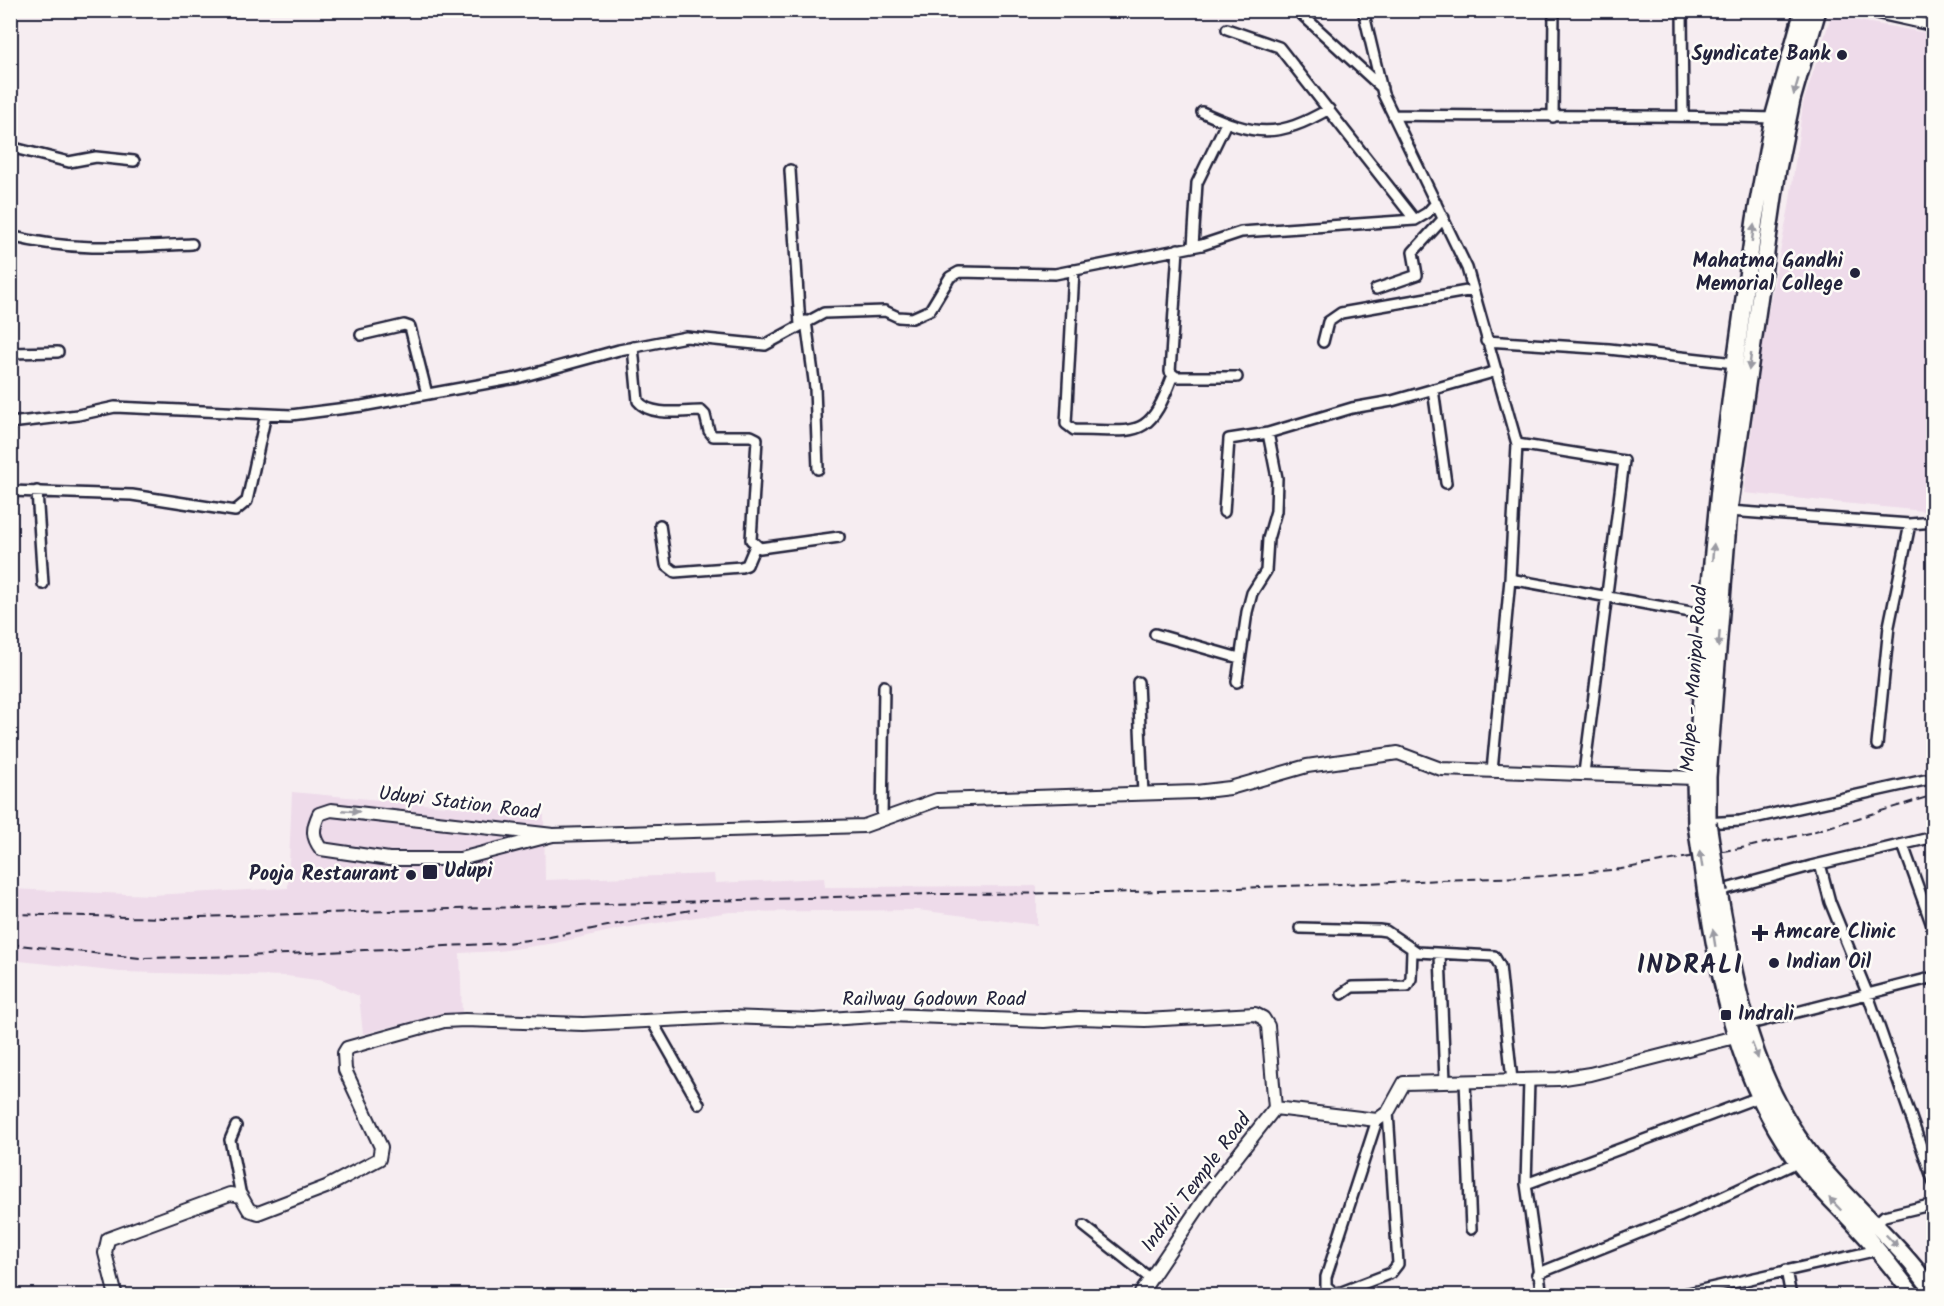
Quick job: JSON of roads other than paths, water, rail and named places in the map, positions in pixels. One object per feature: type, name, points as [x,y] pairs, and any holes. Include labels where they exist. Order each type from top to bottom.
[{"type":"highway","name":"Malpe - Manipal Road","points":[[1702,823],[1749,319],[1755,219],[1773,118],[1803,10]]},
{"type":"highway","name":"Malpe - Manipal Road","points":[[1818,10],[1784,138],[1749,319],[1735,363],[1719,489],[1695,777],[1713,893],[1746,1025],[1784,1128],[1905,1255],[1934,1293]]},
{"type":"highway","points":[[1713,893],[1723,992],[1735,1036],[1759,1097],[1784,1128],[1798,1162],[1878,1250],[1914,1296]]},
{"type":"street","points":[[1297,10],[1382,88]]},
{"type":"street","points":[[1363,10],[1382,88],[1467,268],[1517,444],[1510,579],[1492,771]]},
{"type":"street","points":[[1553,117],[1554,10]]},
{"type":"street","points":[[1682,10],[1683,115]]},
{"type":"street","points":[[1862,10],[1934,26]]},
{"type":"street","points":[[1227,29],[1279,47],[1415,220]]},
{"type":"street","points":[[1202,112],[1226,123],[1265,133],[1277,132],[1329,109]]},
{"type":"street","points":[[1394,115],[1553,117],[1683,115],[1773,118]]},
{"type":"street","points":[[1193,246],[1197,183],[1226,123]]},
{"type":"street","points":[[10,147],[69,162],[96,157],[134,161]]},
{"type":"street","points":[[790,170],[803,323],[815,388],[818,469]]},
{"type":"street","points":[[10,423],[115,407],[291,415],[517,378],[633,347],[686,337],[765,345],[824,313],[885,311],[912,318],[930,310],[950,277],[958,272],[1055,274],[1193,246],[1241,232],[1415,220],[1427,213],[1436,203]]},
{"type":"street","points":[[1376,289],[1413,279],[1417,275],[1413,252],[1443,218]]},
{"type":"street","points":[[10,236],[58,247],[192,244]]},
{"type":"street","points":[[1178,249],[1168,369],[1173,375],[1237,377]]},
{"type":"street","points":[[1074,270],[1066,424],[1074,430],[1134,430],[1150,422],[1156,414],[1173,375]]},
{"type":"street","points":[[1323,342],[1328,322],[1341,313],[1473,290]]},
{"type":"street","points":[[361,335],[404,325],[410,327],[427,394]]},
{"type":"street","points":[[1486,341],[1609,349],[1735,363]]},
{"type":"street","points":[[633,347],[638,401],[642,406],[650,410],[701,411],[705,414],[709,431],[713,436],[752,436],[757,439],[751,540],[755,546],[760,548],[839,537]]},
{"type":"street","points":[[10,354],[58,352]]},
{"type":"street","points":[[1224,512],[1229,439],[1268,434],[1352,408],[1392,401],[1497,371]]},
{"type":"street","points":[[1433,389],[1446,483]]},
{"type":"street","points":[[10,491],[132,495],[235,511],[247,501],[266,414]]},
{"type":"street","points":[[1237,682],[1239,658],[1252,593],[1266,571],[1268,539],[1276,511],[1276,478],[1268,434]]},
{"type":"street","points":[[1517,444],[1624,461],[1584,773]]},
{"type":"street","points":[[37,491],[43,584]]},
{"type":"street","points":[[1730,511],[1910,524],[1934,522]]},
{"type":"street","points":[[1877,746],[1889,626],[1910,524]]},
{"type":"street","points":[[660,525],[666,565],[675,572],[741,567],[747,565],[755,546]]},
{"type":"street","points":[[1510,579],[1707,615]]},
{"type":"street","points":[[1155,634],[1239,658]]},
{"type":"street","points":[[1138,682],[1143,794]]},
{"type":"street","points":[[882,819],[884,686]]},
{"type":"street","points":[[553,835],[864,826],[937,800],[1143,794],[1230,788],[1307,766],[1398,753],[1441,769],[1695,777]]},
{"type":"street","points":[[1702,823],[1740,821],[1934,778]]},
{"type":"street","name":"Udupi Station Road","points":[[331,810],[553,835],[471,858],[389,859],[321,849],[314,839],[314,826],[320,814],[331,810]]},
{"type":"street","points":[[1713,893],[1820,864],[1934,837]]},
{"type":"street","points":[[1903,845],[1934,931]]},
{"type":"street","points":[[1820,864],[1830,902],[1868,995],[1934,1183]]},
{"type":"street","points":[[1300,928],[1386,931],[1412,950],[1440,955],[1490,953],[1498,960],[1512,1080]]},
{"type":"street","points":[[1342,994],[1352,987],[1407,986],[1412,979],[1412,950]]},
{"type":"street","points":[[1440,955],[1445,1082]]},
{"type":"street","points":[[1746,1025],[1934,977]]},
{"type":"street","name":"Railway Godown Road","points":[[241,1196],[249,1210],[258,1213],[326,1187],[379,1159],[381,1147],[345,1070],[343,1058],[347,1048],[444,1021],[653,1023],[727,1017],[814,1020],[889,1016],[1044,1021],[1078,1018],[1145,1020],[1255,1014],[1263,1018],[1268,1026],[1275,1108]]},
{"type":"street","points":[[653,1023],[699,1104]]},
{"type":"street","points":[[1388,1112],[1398,1264],[1391,1273],[1339,1293],[1333,1292],[1326,1286],[1326,1277],[1377,1120],[1388,1112],[1404,1083],[1529,1080],[1590,1074],[1735,1036]]},
{"type":"street","points":[[1529,1080],[1526,1184],[1542,1296]]},
{"type":"street","points":[[1465,1081],[1471,1230]]},
{"type":"street","points":[[1526,1184],[1759,1097]]},
{"type":"street","name":"Indrali Temple Road","points":[[1139,1296],[1209,1192],[1275,1108],[1377,1120]]},
{"type":"street","points":[[116,1296],[105,1253],[108,1239],[230,1194],[241,1196],[230,1140],[236,1125]]},
{"type":"street","points":[[1538,1274],[1681,1216],[1798,1162]]},
{"type":"street","points":[[1875,1224],[1884,1216],[1934,1204]]},
{"type":"street","points":[[1084,1226],[1151,1279]]},
{"type":"street","points":[[1675,1296],[1700,1293],[1786,1270],[1878,1250]]},
{"type":"street","points":[[1786,1270],[1791,1296]]},
{"type":"railway","points":[[10,914],[165,918],[933,894],[1106,893],[1547,876],[1621,869],[1752,846],[1809,833],[1934,795]]},
{"type":"railway","points":[[10,944],[140,958],[246,956],[506,943],[550,937],[696,909]]},
{"type":"place","name":"Syndicate Bank","points":[[1842,55]]},
{"type":"place","name":"Mahatma Gandhi Memorial College","points":[[1855,273]]},
{"type":"place","name":"Udupi","points":[[430,872]]},
{"type":"place","name":"Pooja Restaurant","points":[[411,875]]},
{"type":"place","name":"Amcare Clinic","points":[[1760,933]]},
{"type":"place","name":"Indian Oil","points":[[1774,963]]},
{"type":"place","name":"Indrali","points":[[1726,1015]]},
{"type":"district","name":"INDRALI","points":[[1690,966]]}]
